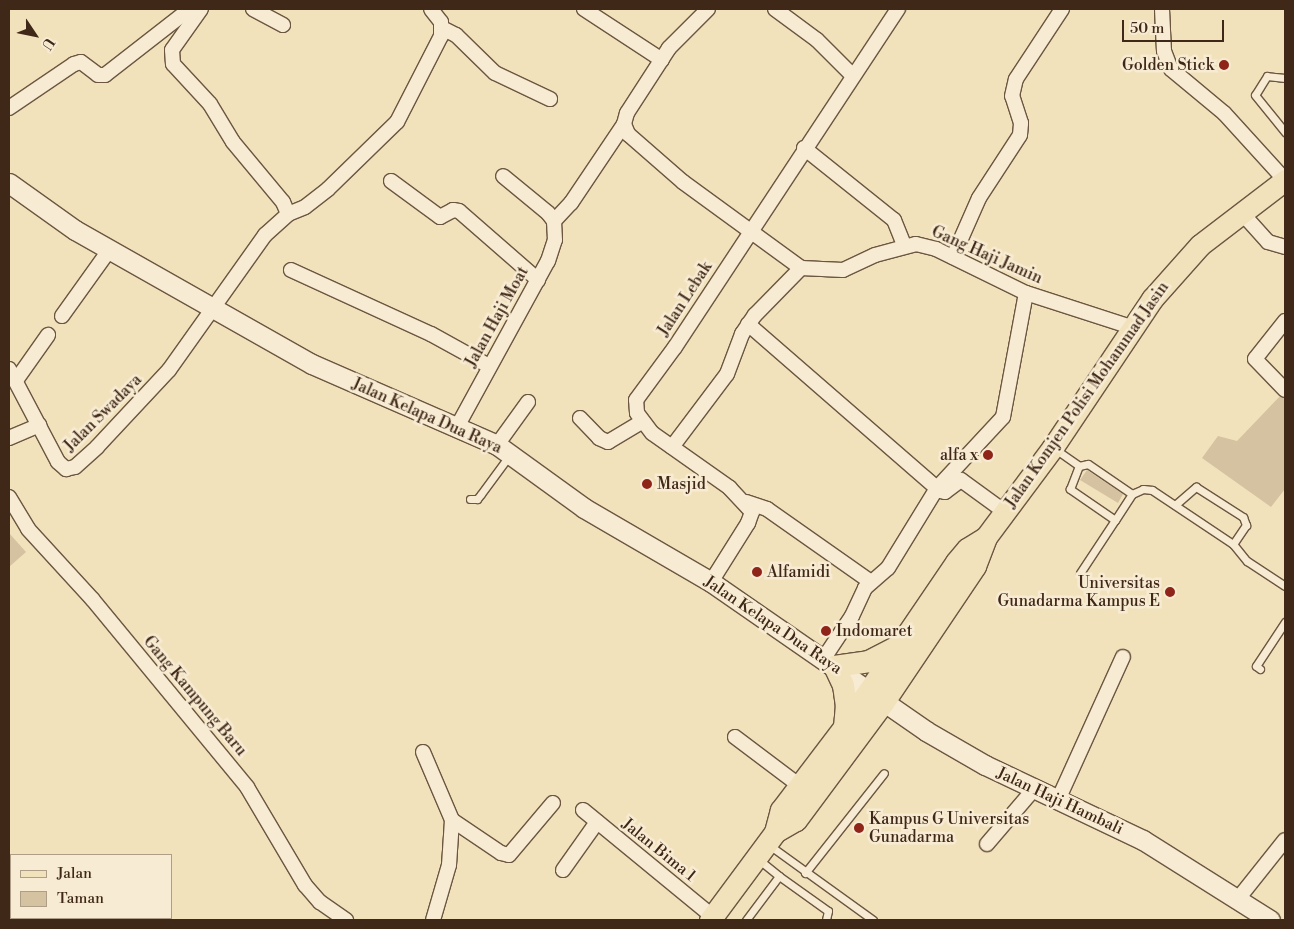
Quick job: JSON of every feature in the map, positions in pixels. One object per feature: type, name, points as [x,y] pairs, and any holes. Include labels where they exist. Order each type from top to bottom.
[{"type":"main road","name":"Jalan Komjen Polisi Mohammad Jasin","points":[[766,844],[796,820],[876,697],[975,566],[986,537],[1053,447],[1131,327],[1185,260],[1241,212],[1285,180]]},
{"type":"main road","name":"Jalan Kelapa Dua Raya","points":[[9,183],[67,225],[327,372],[504,449],[584,508],[712,582],[829,662],[876,697]]},
{"type":"main road","name":"Jalan Komjen Polisi Mohammad Jasin","points":[[714,919],[766,844],[781,810],[844,727],[876,697],[899,646],[963,553],[986,537]]},
{"type":"main road","points":[[844,727],[846,706],[843,685],[829,662],[868,661],[899,646]]},
{"type":"main road","name":"Jalan Haji Hambali","points":[[876,697],[956,749],[1034,789],[1152,845],[1270,920]]},
{"type":"street","points":[[201,9],[172,50],[173,64],[210,104],[233,142],[283,202],[288,214]]},
{"type":"street","points":[[254,9],[283,25]]},
{"type":"street","points":[[584,9],[662,60]]},
{"type":"street","points":[[503,176],[542,206],[554,221],[571,203],[624,124],[627,113],[674,41],[708,9]]},
{"type":"street","points":[[775,9],[816,40],[852,76]]},
{"type":"street","name":"Jalan Lebak","points":[[641,422],[634,405],[636,400],[898,9]]},
{"type":"street","points":[[953,257],[979,198],[1020,135],[1021,123],[1012,96],[1016,79],[1062,9]]},
{"type":"street","points":[[1162,9],[1164,52],[1171,69],[1224,113],[1285,180]]},
{"type":"street","points":[[213,309],[265,235],[288,214],[305,207],[328,189],[389,132],[409,102],[442,28],[436,11]]},
{"type":"street","points":[[9,108],[74,64],[81,62],[98,75],[105,75],[186,12]]},
{"type":"street","points":[[174,22],[179,38]]},
{"type":"street","points":[[442,28],[456,35],[495,73],[550,99]]},
{"type":"street","points":[[624,124],[633,139],[750,232],[801,268],[764,303],[748,324],[727,374],[672,447]]},
{"type":"street","points":[[804,148],[894,220],[904,245]]},
{"type":"street","points":[[391,181],[440,218],[452,210],[459,211],[538,280]]},
{"type":"street","points":[[1241,212],[1268,242],[1285,247]]},
{"type":"street","name":"Jalan Haji Moat","points":[[457,427],[538,280],[553,249],[554,221]]},
{"type":"street","name":"Gang Haji Jamin","points":[[801,268],[843,270],[904,245],[927,246],[1026,293],[1131,327]]},
{"type":"street","points":[[62,316],[110,249]]},
{"type":"street","points":[[291,270],[431,334],[489,366]]},
{"type":"street","points":[[829,662],[871,582],[888,568],[937,488],[1003,416],[1026,293]]},
{"type":"street","name":"Jalan Swadaya","points":[[13,374],[63,467],[75,466],[150,393],[213,309]]},
{"type":"street","points":[[1285,320],[1255,359],[1285,390]]},
{"type":"street","points":[[748,324],[937,488],[945,492],[961,480],[1005,512]]},
{"type":"street","points":[[13,374],[48,336]]},
{"type":"street","points":[[504,449],[528,402]]},
{"type":"street","points":[[580,418],[599,438],[608,442],[641,422],[746,502],[767,509],[871,582]]},
{"type":"street","points":[[9,438],[39,424]]},
{"type":"street","name":"Gang Kampung Baru","points":[[9,497],[28,529],[93,600],[242,780],[304,885],[320,902],[346,920]]},
{"type":"street","points":[[712,582],[752,516],[746,502]]},
{"type":"street","points":[[1058,800],[1123,657]]},
{"type":"street","points":[[735,737],[800,786]]},
{"type":"street","points":[[423,752],[452,820],[449,865],[433,920]]},
{"type":"street","points":[[987,844],[1034,789]]},
{"type":"street","points":[[452,820],[500,853],[509,855],[553,803]]},
{"type":"street","name":"Jalan Bima 1","points":[[583,810],[714,919]]},
{"type":"street","points":[[563,870],[597,822]]},
{"type":"street","points":[[1238,899],[1285,840]]},
{"type":"lane","points":[[1285,78],[1267,76],[1254,95],[1285,132]]},
{"type":"lane","points":[[1053,447],[1079,466],[1088,464],[1132,494]]},
{"type":"lane","points":[[470,498],[477,499],[481,494],[504,449]]},
{"type":"lane","points":[[1079,466],[1070,489],[1115,520]]},
{"type":"lane","points":[[1175,505],[1196,487],[1243,517],[1246,525],[1233,544]]},
{"type":"lane","points":[[1080,572],[1132,494],[1148,488],[1233,544],[1247,561],[1285,586]]},
{"type":"lane","points":[[1260,669],[1256,666],[1285,622]]},
{"type":"lane","points":[[805,872],[884,772]]},
{"type":"lane","points":[[766,844],[873,920]]},
{"type":"lane","points":[[766,844],[779,876],[828,911],[826,920]]},
{"type":"lane","points":[[746,920],[779,876]]},
{"type":"green space","points":[[1281,395],[1285,397],[1285,489],[1271,507],[1202,458],[1218,436],[1237,441]]},
{"type":"green space","points":[[1087,470],[1123,494],[1118,503],[1080,480]]},
{"type":"green space","points":[[9,533],[26,552],[9,567]]},
{"type":"place","name":"Golden Stick","points":[[1224,65]]},
{"type":"place","name":"alfa x","points":[[988,455]]},
{"type":"place","name":"Masjid","points":[[647,484]]},
{"type":"place","name":"Alfamidi","points":[[757,572]]},
{"type":"place","name":"Universitas Gunadarma Kampus E","points":[[1170,592]]},
{"type":"place","name":"Indomaret","points":[[826,631]]},
{"type":"place","name":"Kampus G Universitas Gunadarma","points":[[859,828]]}]
